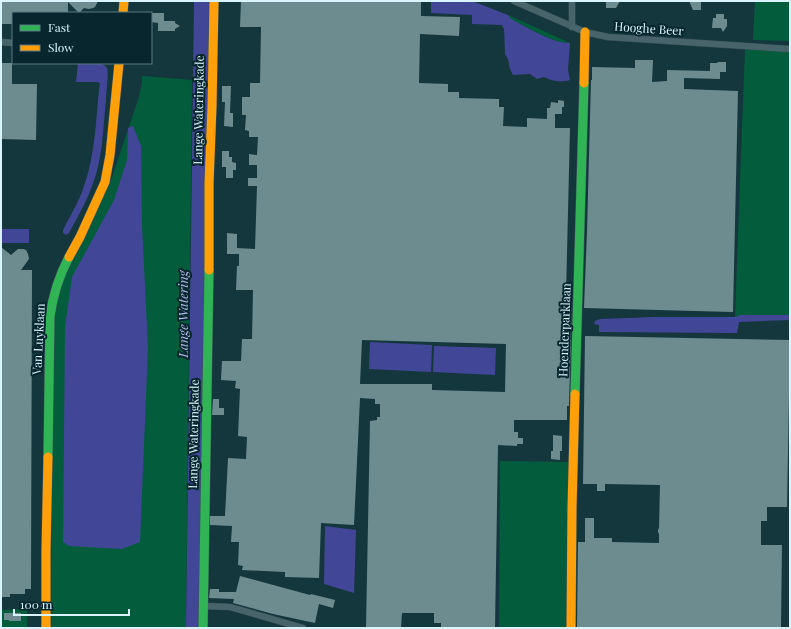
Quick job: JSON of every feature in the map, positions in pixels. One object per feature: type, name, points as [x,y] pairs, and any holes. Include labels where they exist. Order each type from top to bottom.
[{"type":"street","points":[[123,12],[124,1]]},
{"type":"street","name":"Lange Wateringkade","points":[[203,628],[214,1]]},
{"type":"street","name":"Hooghe Beer","points":[[514,1],[584,32],[608,37],[790,49]]},
{"type":"street","points":[[572,1],[572,27]]},
{"type":"street","name":"Hoenderparklaan","points":[[571,628],[572,507],[584,32]]},
{"type":"street","points":[[1,42],[12,43]]},
{"type":"street","name":"Van Luyklaan","points":[[46,628],[50,316],[53,297],[63,268],[80,237],[105,182],[110,155],[119,64]]},
{"type":"street","points":[[204,606],[230,607],[303,628]]},
{"type":"green space","points":[[755,1],[790,1],[790,41],[753,40]]},
{"type":"green space","points":[[508,15],[570,43],[556,41],[540,34],[511,19]]},
{"type":"green space","points":[[745,49],[790,52],[790,315],[740,315],[735,317]]},
{"type":"green space","points":[[142,76],[192,80],[186,628],[51,628],[53,329],[56,304],[65,276],[110,183],[139,97]]},
{"type":"green space","points":[[500,461],[569,462],[567,628],[499,628]]},
{"type":"green space","points":[[27,609],[27,628],[1,628],[1,610]]},
{"type":"shaded area","points":[[194,1],[210,1],[200,628],[186,628]]},
{"type":"shaded area","points":[[431,1],[472,1],[508,15],[511,19],[548,38],[563,43],[570,43],[568,70],[570,80],[556,81],[544,77],[537,79],[530,74],[513,75],[505,54],[504,29],[502,25],[472,24],[472,15],[431,13]]},
{"type":"shaded area","points":[[78,64],[102,64],[107,68],[102,143],[96,176],[84,204],[69,233],[66,235],[63,233],[63,230],[82,192],[91,162],[100,84],[98,82],[76,82]]},
{"type":"shaded area","points":[[133,126],[141,146],[142,226],[148,347],[140,542],[122,549],[69,546],[63,542],[65,327],[72,277],[114,200],[127,160],[128,128]]},
{"type":"shaded area","points":[[1,229],[29,229],[29,243],[1,243]]},
{"type":"shaded area","points":[[740,315],[790,315],[790,320],[739,322],[737,333],[599,332],[599,325],[594,324],[595,321],[600,319],[735,317]]},
{"type":"shaded area","points":[[370,342],[432,345],[431,372],[369,369]]},
{"type":"shaded area","points":[[434,346],[496,348],[495,375],[433,372]]},
{"type":"shaded area","points":[[325,526],[356,530],[354,593],[324,584]]},
{"type":"building","points":[[1,1],[98,1],[95,7],[89,9],[84,8],[80,12],[78,12],[68,2],[68,12],[12,12],[12,24],[1,24]]},
{"type":"building","points":[[241,1],[421,1],[421,16],[460,17],[459,36],[420,34],[419,83],[448,84],[448,92],[459,92],[459,98],[499,99],[499,107],[504,107],[503,126],[527,127],[527,118],[547,119],[547,108],[550,108],[551,102],[558,103],[558,100],[564,101],[562,114],[555,114],[555,128],[570,128],[566,295],[572,295],[569,406],[567,406],[567,420],[514,420],[514,432],[518,432],[518,438],[523,438],[523,444],[517,444],[517,446],[498,445],[495,628],[441,627],[441,623],[434,623],[434,613],[402,613],[401,628],[366,628],[370,421],[377,420],[377,417],[380,417],[380,404],[375,404],[375,399],[360,398],[354,525],[321,523],[319,578],[285,577],[285,572],[242,570],[243,566],[238,565],[239,542],[231,542],[232,526],[210,525],[210,516],[225,516],[228,458],[246,459],[247,437],[238,436],[240,389],[235,388],[236,381],[221,380],[222,361],[241,361],[242,339],[252,339],[253,290],[236,290],[239,254],[227,254],[227,233],[237,234],[237,248],[255,249],[257,186],[248,186],[248,178],[257,178],[257,165],[249,165],[249,154],[257,155],[258,137],[249,137],[249,131],[245,130],[246,115],[242,115],[242,97],[250,97],[250,83],[260,83],[261,27],[240,27]],"holes":[[[362,340],[506,344],[505,392],[432,390],[432,384],[360,384]]]},
{"type":"building","points":[[606,1],[620,1],[616,8],[606,8]]},
{"type":"building","points":[[689,1],[701,1],[701,10],[693,10]]},
{"type":"building","points":[[152,13],[164,13],[164,21],[175,21],[175,23],[180,26],[175,29],[175,31],[158,31],[158,23],[152,22]]},
{"type":"building","points":[[716,14],[724,14],[724,19],[727,19],[727,26],[723,32],[721,28],[712,28],[713,18],[716,18]]},
{"type":"building","points":[[635,60],[653,60],[652,82],[667,81],[667,70],[710,71],[710,63],[726,62],[726,72],[720,72],[720,79],[684,78],[684,89],[738,91],[733,312],[584,308],[592,67],[635,68]]},
{"type":"building","points":[[1,63],[12,63],[12,84],[37,84],[36,140],[1,139]]},
{"type":"building","points":[[222,86],[231,86],[230,113],[233,113],[233,127],[224,126],[225,102],[222,102]]},
{"type":"building","points":[[222,151],[229,151],[229,157],[232,157],[232,162],[236,163],[236,170],[233,170],[233,178],[226,178],[226,167],[222,167]]},
{"type":"building","points":[[1,247],[11,255],[18,249],[26,250],[29,259],[21,270],[32,270],[31,589],[25,589],[25,594],[10,594],[10,597],[1,597]]},
{"type":"building","points":[[585,336],[790,340],[787,507],[767,507],[767,521],[761,521],[761,545],[782,545],[781,628],[577,628],[578,542],[585,542],[585,518],[594,518],[594,538],[612,538],[612,542],[659,543],[658,530],[660,485],[605,484],[605,491],[597,491],[597,484],[583,484]]},
{"type":"building","points":[[213,399],[219,399],[219,408],[224,408],[224,415],[212,415]]},
{"type":"building","points":[[553,435],[562,436],[562,451],[560,451],[560,460],[551,459],[551,451],[553,451]]},
{"type":"building","points":[[240,576],[310,595],[335,600],[333,608],[319,604],[315,623],[273,614],[233,603],[234,599],[209,598],[210,589],[219,589],[219,592],[236,592]]},
{"type":"building","points":[[4,613],[21,613],[21,621],[4,620]]},
{"type":"traffic: fast","points":[[575,394],[584,83]]},
{"type":"traffic: fast","points":[[48,457],[50,316],[57,286],[69,257]]},
{"type":"traffic: fast","points":[[203,628],[209,270]]},
{"type":"traffic: slow","points":[[123,12],[124,1]]},
{"type":"traffic: slow","points":[[209,270],[209,183],[214,1]]},
{"type":"traffic: slow","points":[[584,83],[585,32]]},
{"type":"traffic: slow","points":[[69,257],[80,237],[105,182],[110,155],[119,64]]},
{"type":"traffic: slow","points":[[571,628],[575,394]]},
{"type":"traffic: slow","points":[[46,628],[48,457]]},
{"type":"water label","name":"Lange Watering","points":[[183,314]]}]
